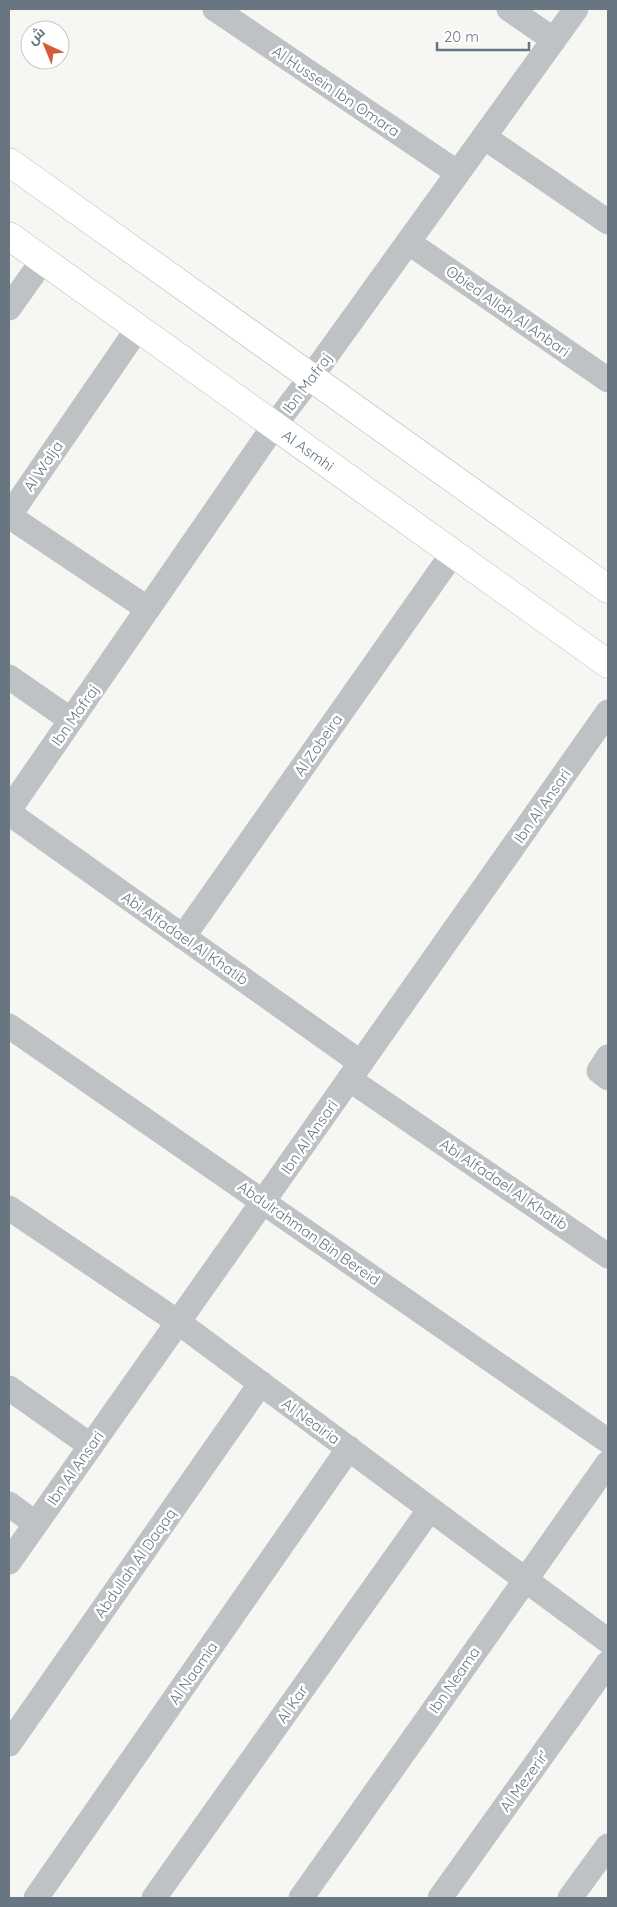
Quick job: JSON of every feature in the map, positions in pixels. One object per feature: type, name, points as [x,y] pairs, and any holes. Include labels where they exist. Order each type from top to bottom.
[{"type":"street","name":"Al Hussein Ibn Omara","points":[[215,9],[458,173]]},
{"type":"street","points":[[510,9],[554,40]]},
{"type":"street","name":"Ibn Mafraj","points":[[9,811],[274,426],[576,9]]},
{"type":"street","points":[[484,137],[608,222]]},
{"type":"street","points":[[9,162],[608,589]]},
{"type":"street","name":"Al Asmhi","points":[[9,236],[608,664]]},
{"type":"street","name":"Obied Allah Al Anbari","points":[[408,242],[608,380]]},
{"type":"street","points":[[9,308],[43,260]]},
{"type":"street","name":"Al Walja","points":[[138,328],[9,516],[148,609]]},
{"type":"street","name":"Al Zobeira","points":[[183,937],[453,553]]},
{"type":"street","points":[[9,677],[71,720]]},
{"type":"street","name":"Ibn Al Ansari","points":[[9,1562],[608,712]]},
{"type":"street","name":"Abi Alfadael Al Khatib","points":[[9,811],[183,937],[355,1071],[608,1256]]},
{"type":"street","name":"Abdulrahman Bin Bereid","points":[[9,1026],[608,1441]]},
{"type":"street","points":[[608,1057],[599,1071],[608,1078]]},
{"type":"street","name":"Al Neairia","points":[[9,1208],[178,1322],[608,1641]]},
{"type":"street","name":"Abdullah Al Daqaq","points":[[9,1744],[261,1383]]},
{"type":"street","points":[[9,1388],[91,1446]]},
{"type":"street","name":"Al Naamia","points":[[36,1898],[349,1448]]},
{"type":"street","name":"Ibn Neama","points":[[301,1898],[608,1463]]},
{"type":"street","points":[[9,1504],[36,1524]]},
{"type":"street","name":"Al Kar","points":[[154,1898],[430,1509]]},
{"type":"street","name":"Al Mezerir'","points":[[440,1898],[608,1663]]},
{"type":"street","points":[[570,1898],[608,1846]]}]
